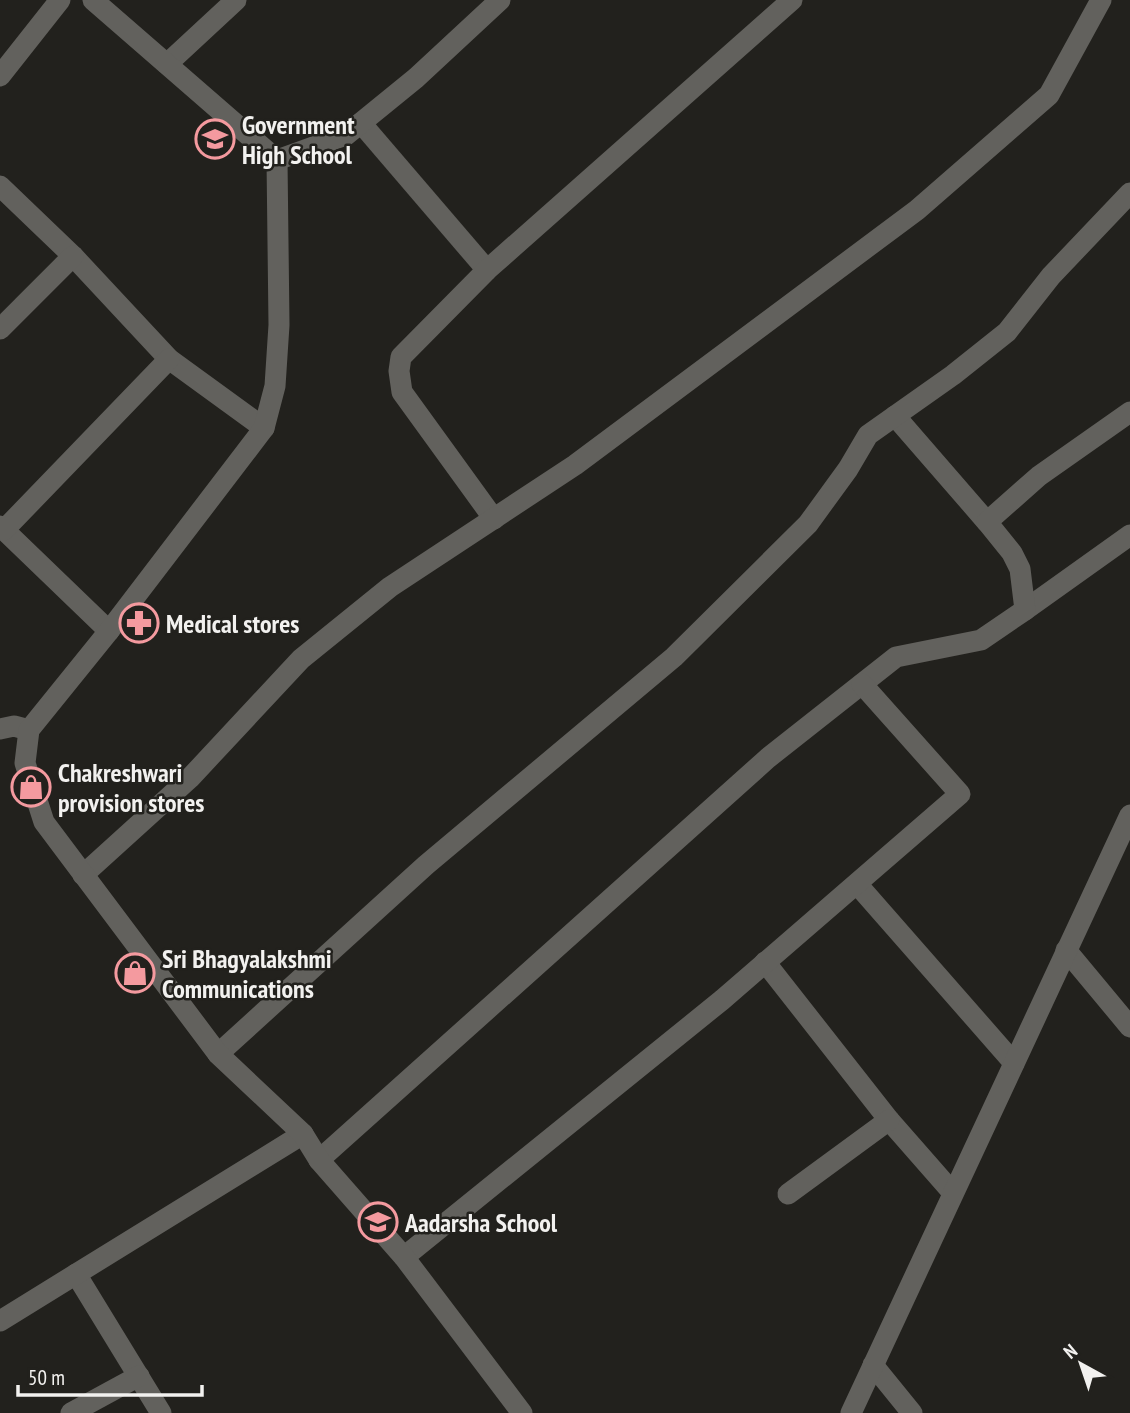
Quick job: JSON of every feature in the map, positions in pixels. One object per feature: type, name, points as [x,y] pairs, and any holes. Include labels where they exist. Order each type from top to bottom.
[{"type":"street","points":[[0,76],[60,0]]},
{"type":"street","points":[[93,0],[278,160],[279,325],[275,386],[264,428],[109,631],[29,730],[25,763],[44,822],[218,1054],[303,1135],[319,1160],[404,1257],[522,1413]]},
{"type":"street","points":[[167,64],[236,0]]},
{"type":"street","points":[[278,160],[346,135],[416,78],[500,0]]},
{"type":"street","points":[[494,519],[402,392],[399,371],[401,357],[486,270],[792,0]]},
{"type":"street","points":[[83,875],[190,778],[301,659],[390,587],[575,465],[917,210],[1049,95],[1101,0]]},
{"type":"street","points":[[361,123],[486,270]]},
{"type":"street","points":[[0,186],[73,256],[169,359],[264,428]]},
{"type":"street","points":[[218,1054],[426,865],[674,657],[808,524],[848,469],[868,435],[953,375],[1007,332],[1051,276],[1130,193]]},
{"type":"street","points":[[0,329],[73,256]]},
{"type":"street","points":[[109,631],[2,528],[169,359]]},
{"type":"street","points":[[987,522],[1040,476],[1130,412]]},
{"type":"street","points":[[895,416],[1012,553],[1020,569],[1025,610]]},
{"type":"street","points":[[319,1160],[768,758],[896,657],[981,640],[1130,535]]},
{"type":"street","points":[[404,1257],[765,962],[960,794],[862,684]]},
{"type":"street","points":[[0,729],[15,726],[29,730]]},
{"type":"street","points":[[851,1413],[1130,815]]},
{"type":"street","points":[[857,884],[1014,1063]]},
{"type":"street","points":[[1066,950],[1130,1027]]},
{"type":"street","points":[[765,962],[889,1120],[953,1193]]},
{"type":"street","points":[[788,1194],[889,1120]]},
{"type":"street","points":[[0,1321],[303,1135]]},
{"type":"street","points":[[76,1275],[162,1413]]},
{"type":"street","points":[[873,1364],[912,1413]]},
{"type":"street","points":[[71,1413],[139,1376]]},
{"type":"place","name":"Government High School","points":[[215,139]]},
{"type":"place","name":"Medical stores","points":[[139,623]]},
{"type":"place","name":"Chakreshwari provision stores","points":[[31,787]]},
{"type":"place","name":"Sri Bhagyalakshmi Communications","points":[[135,973]]},
{"type":"place","name":"Aadarsha School","points":[[378,1222]]}]
